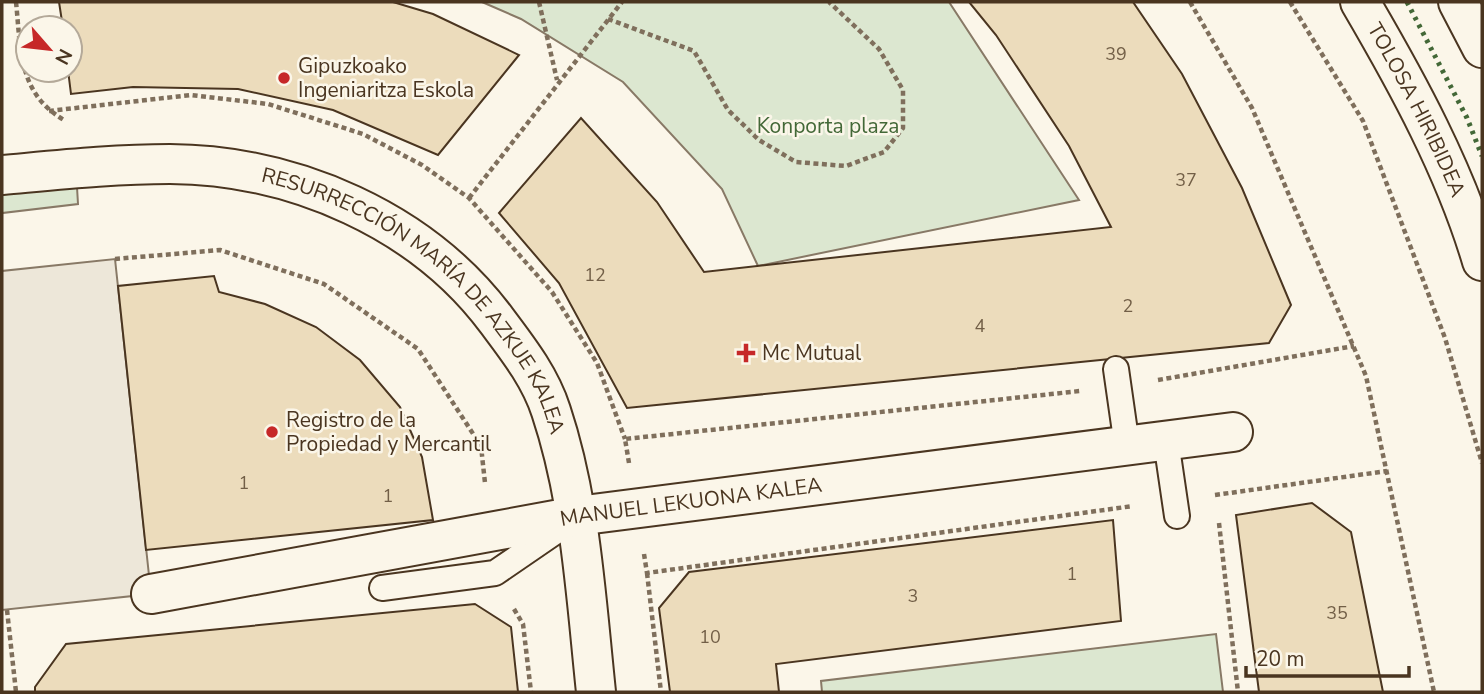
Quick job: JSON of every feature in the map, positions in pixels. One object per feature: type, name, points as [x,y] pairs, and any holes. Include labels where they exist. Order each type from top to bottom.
[{"type":"street","name":"TOLOSA HIRIBIDEA","points":[[1360,2],[1396,62],[1450,174],[1482,261]]},
{"type":"street","points":[[1458,2],[1482,48]]},
{"type":"street","points":[[2,160],[41,171]]},
{"type":"street","name":"RESURRECCIÓN MARÍA DE AZKUE KALEA","points":[[2,175],[173,164],[254,172],[349,202],[429,250],[478,295],[527,362],[550,409],[577,516],[596,692]]},
{"type":"street","name":"MANUEL LEKUONA KALEA","points":[[151,594],[577,516],[1233,432]]},
{"type":"lane","points":[[1116,369],[1127,446]]},
{"type":"lane","points":[[1166,441],[1177,516]]},
{"type":"lane","points":[[383,588],[495,573],[577,516]]},
{"type":"path","points":[[16,2],[24,75],[49,111],[71,124]]},
{"type":"path","points":[[539,2],[558,81]]},
{"type":"path","points":[[469,198],[622,2]]},
{"type":"path","points":[[608,19],[694,51],[728,110],[759,139],[796,162],[846,166],[884,152],[903,128],[903,90],[879,49],[829,2]]},
{"type":"path","points":[[1190,2],[1252,108],[1366,376],[1434,692]]},
{"type":"path","points":[[1290,2],[1363,121],[1445,338],[1482,463]]},
{"type":"path","points":[[115,259],[220,250],[324,284],[418,349],[481,446],[491,532]]},
{"type":"path","points":[[1216,495],[1218,508]]},
{"type":"path","points":[[1219,521],[1238,692]]},
{"type":"path","points":[[495,573],[523,624],[531,692]]},
{"type":"path","points":[[648,573],[662,692]]},
{"type":"path","points":[[7,610],[16,692]]},
{"type":"green space","name":"Konporta plaza","points":[[482,2],[949,2],[1079,200],[758,266],[722,189],[623,82],[521,19]]},
{"type":"green space","points":[[77,187],[78,204],[2,213],[2,193]]},
{"type":"green space","points":[[1216,634],[1223,692],[822,692],[821,681]]},
{"type":"shaded area","points":[[115,259],[151,594],[2,610],[2,271]]},
{"type":"building","name":"Gipuzkoako Ingeniaritza Eskola","points":[[59,2],[393,2],[433,14],[519,55],[438,155],[333,110],[238,89],[133,87],[71,94],[70,84],[84,84],[84,14],[61,14]]},
{"type":"building","points":[[969,2],[1133,2],[1182,74],[1242,188],[1291,305],[1269,343],[627,408],[559,283],[499,213],[581,118],[657,202],[704,272],[1111,227],[1069,146],[996,35]]},
{"type":"building","name":"Registro de la Propiedad y Mercantil","points":[[214,276],[219,292],[265,304],[316,327],[360,360],[400,407],[422,457],[433,520],[146,550],[118,286]]},
{"type":"building","points":[[1312,503],[1351,532],[1383,692],[1259,692],[1236,515]]},
{"type":"building","points":[[1113,520],[1121,621],[776,664],[779,692],[670,692],[659,608],[689,572]]},
{"type":"building","points":[[475,604],[511,627],[518,692],[35,692],[35,687],[66,644]]},
{"type":"hedge","points":[[1407,2],[1467,118],[1482,156]]},
{"type":"place","name":"Gipuzkoako Ingeniaritza Eskola","points":[[284,78]]},
{"type":"place","name":"Mc Mutual","points":[[746,353]]},
{"type":"place","name":"Registro de la Propiedad y Mercantil","points":[[272,432]]}]
